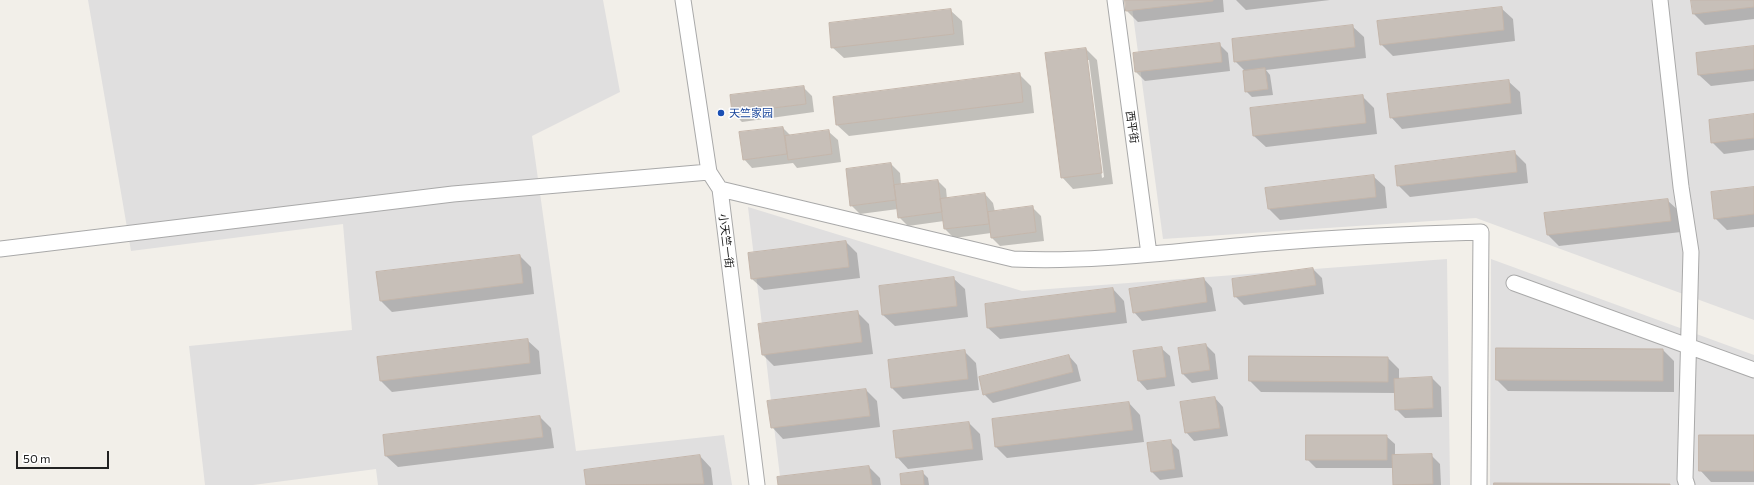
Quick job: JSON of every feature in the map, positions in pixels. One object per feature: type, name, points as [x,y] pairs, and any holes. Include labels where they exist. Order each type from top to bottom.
[{"type":"street","name":"小天竺一街","points":[[683,0],[709,172],[720,189],[757,485]]},
{"type":"street","name":"西平街","points":[[1115,0],[1149,254]]},
{"type":"street","points":[[1660,0],[1681,187],[1691,252],[1686,485]]},
{"type":"street","points":[[0,249],[453,194],[709,172]]},
{"type":"street","points":[[720,189],[1013,259],[1045,261],[1149,254],[1271,243],[1412,234],[1482,232],[1479,485]]},
{"type":"street","points":[[1514,283],[1754,370]]},
{"type":"shaded area","points":[[88,0],[603,0],[620,92],[532,136],[576,451],[724,435],[732,485],[378,485],[376,469],[253,485],[205,485],[189,346],[352,330],[343,224],[131,251]]},
{"type":"shaded area","points":[[1131,0],[1754,0],[1754,320],[1476,218],[1163,239]]},
{"type":"shaded area","points":[[748,207],[1022,291],[1447,259],[1450,485],[781,485]]},
{"type":"shaded area","points":[[1491,259],[1754,355],[1754,485],[1490,485]]},
{"type":"building","points":[[1125,0],[1213,0],[1213,1],[1126,11]]},
{"type":"building","points":[[1691,0],[1754,0],[1754,7],[1693,14]]},
{"type":"building","points":[[1502,7],[1504,30],[1380,45],[1377,21]]},
{"type":"building","points":[[951,9],[954,34],[831,48],[829,23]]},
{"type":"building","points":[[1353,25],[1355,47],[1234,62],[1232,39]]},
{"type":"building","points":[[1220,43],[1222,62],[1135,72],[1133,53]]},
{"type":"building","points":[[1754,46],[1754,69],[1698,75],[1696,53]]},
{"type":"building","points":[[1086,48],[1102,173],[1061,178],[1045,53]]},
{"type":"building","points":[[1265,68],[1268,89],[1245,92],[1243,71]]},
{"type":"building","points":[[1020,73],[1023,102],[836,125],[833,97]]},
{"type":"building","points":[[1509,80],[1511,103],[1390,118],[1387,94]]},
{"type":"building","points":[[804,86],[806,104],[732,113],[730,95]]},
{"type":"building","points":[[1363,95],[1366,123],[1253,136],[1250,108]]},
{"type":"building","points":[[1754,114],[1754,138],[1711,143],[1709,120]]},
{"type":"building","points":[[783,127],[787,154],[743,160],[739,132]]},
{"type":"building","points":[[829,130],[832,154],[788,160],[785,136]]},
{"type":"building","points":[[1515,151],[1517,172],[1397,186],[1395,166]]},
{"type":"building","points":[[891,163],[896,200],[850,206],[846,169]]},
{"type":"building","points":[[1374,175],[1376,197],[1268,209],[1265,188]]},
{"type":"building","points":[[938,180],[942,212],[898,218],[894,185]]},
{"type":"building","points":[[1754,187],[1754,214],[1714,219],[1711,192]]},
{"type":"building","points":[[985,193],[989,224],[944,229],[940,199]]},
{"type":"building","points":[[1668,199],[1671,221],[1547,235],[1544,213]]},
{"type":"building","points":[[1033,206],[1036,232],[991,238],[988,212]]},
{"type":"building","points":[[846,241],[849,267],[751,279],[748,253]]},
{"type":"building","points":[[520,255],[523,283],[380,301],[376,272]]},
{"type":"building","points":[[1313,268],[1316,285],[1234,297],[1232,279]]},
{"type":"building","points":[[954,277],[957,306],[882,315],[879,286]]},
{"type":"building","points":[[1204,278],[1207,302],[1133,313],[1129,289]]},
{"type":"building","points":[[1113,288],[1116,312],[987,328],[985,304]]},
{"type":"building","points":[[858,311],[862,342],[762,355],[758,324]]},
{"type":"building","points":[[528,339],[530,363],[380,381],[377,357]]},
{"type":"building","points":[[1206,344],[1210,370],[1182,374],[1178,348]]},
{"type":"building","points":[[1162,347],[1166,377],[1138,381],[1133,351]]},
{"type":"building","points":[[1496,348],[1663,349],[1663,381],[1496,380]]},
{"type":"building","points":[[965,350],[968,379],[891,388],[888,360]]},
{"type":"building","points":[[1069,355],[1073,372],[983,395],[979,377]]},
{"type":"building","points":[[1249,356],[1388,357],[1388,382],[1249,381]]},
{"type":"building","points":[[1432,377],[1433,408],[1395,410],[1394,379]]},
{"type":"building","points":[[866,389],[870,416],[771,428],[767,401]]},
{"type":"building","points":[[1215,397],[1220,428],[1185,433],[1180,402]]},
{"type":"building","points":[[1129,402],[1133,430],[995,447],[992,419]]},
{"type":"building","points":[[540,416],[543,437],[385,456],[383,435]]},
{"type":"building","points":[[969,422],[973,449],[896,458],[893,431]]},
{"type":"building","points":[[1306,435],[1387,435],[1387,460],[1306,460]]},
{"type":"building","points":[[1699,435],[1754,435],[1754,471],[1699,471]]},
{"type":"building","points":[[1171,440],[1175,469],[1151,472],[1147,443]]},
{"type":"building","points":[[1432,454],[1433,484],[1393,485],[1392,455]]},
{"type":"building","points":[[700,455],[704,484],[586,485],[584,470]]},
{"type":"building","points":[[869,466],[872,485],[778,485],[777,477]]},
{"type":"building","points":[[923,471],[924,485],[901,485],[900,474]]},
{"type":"building","points":[[1494,483],[1670,484],[1670,485],[1494,485]]},
{"type":"place","name":"天竺家园","points":[[721,113]]}]
